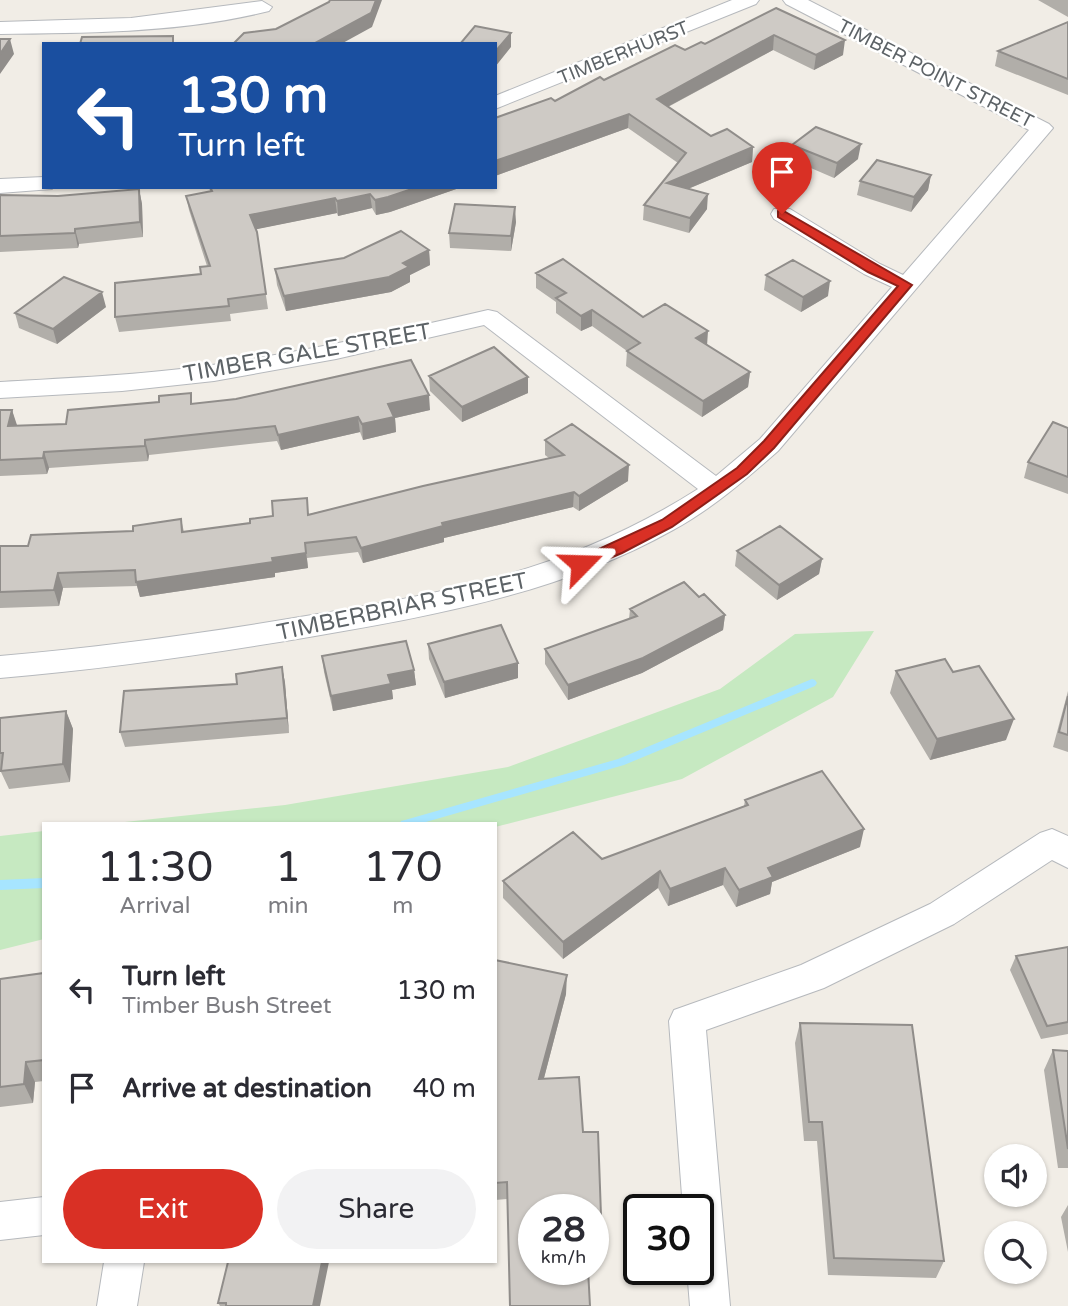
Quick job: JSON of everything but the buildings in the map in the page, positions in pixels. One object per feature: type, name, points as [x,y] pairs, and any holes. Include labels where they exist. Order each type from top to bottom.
[{"type":"street","name":"TIMBERHURST","points":[[497,102],[749,0]]},
{"type":"street","name":"TIMBER POINT STREET","points":[[793,0],[1042,128]]},
{"type":"street","points":[[0,28],[104,27],[160,23],[262,8]]},
{"type":"street","name":"TIMBERBRIAR STREET","points":[[0,667],[176,649],[342,621],[501,589],[563,571],[617,550],[667,524],[718,491],[769,444],[1042,128]]},
{"type":"street","points":[[0,186],[42,184]]},
{"type":"street","points":[[782,214],[872,269],[906,285]]},
{"type":"street","name":"TIMBER GALE STREET","points":[[0,390],[86,386],[241,369],[488,317],[718,491]]},
{"type":"street","points":[[710,1306],[687,1021],[812,977],[930,920],[1060,848]]},
{"type":"street","points":[[0,1221],[42,1216]]},
{"type":"street","points":[[117,1306],[124,1263]]},
{"type":"green space","points":[[874,631],[833,697],[682,779],[497,826],[497,822],[125,822],[285,805],[508,767],[720,689],[795,634]]},
{"type":"green space","points":[[42,831],[42,940],[0,950],[0,836]]},
{"type":"waterway","points":[[412,822],[620,762],[812,683]]},
{"type":"waterway","points":[[0,885],[42,883]]},
{"type":"route","points":[[581,564],[617,550],[667,524],[718,491],[742,471],[769,444],[906,285],[872,269],[782,214]]}]
